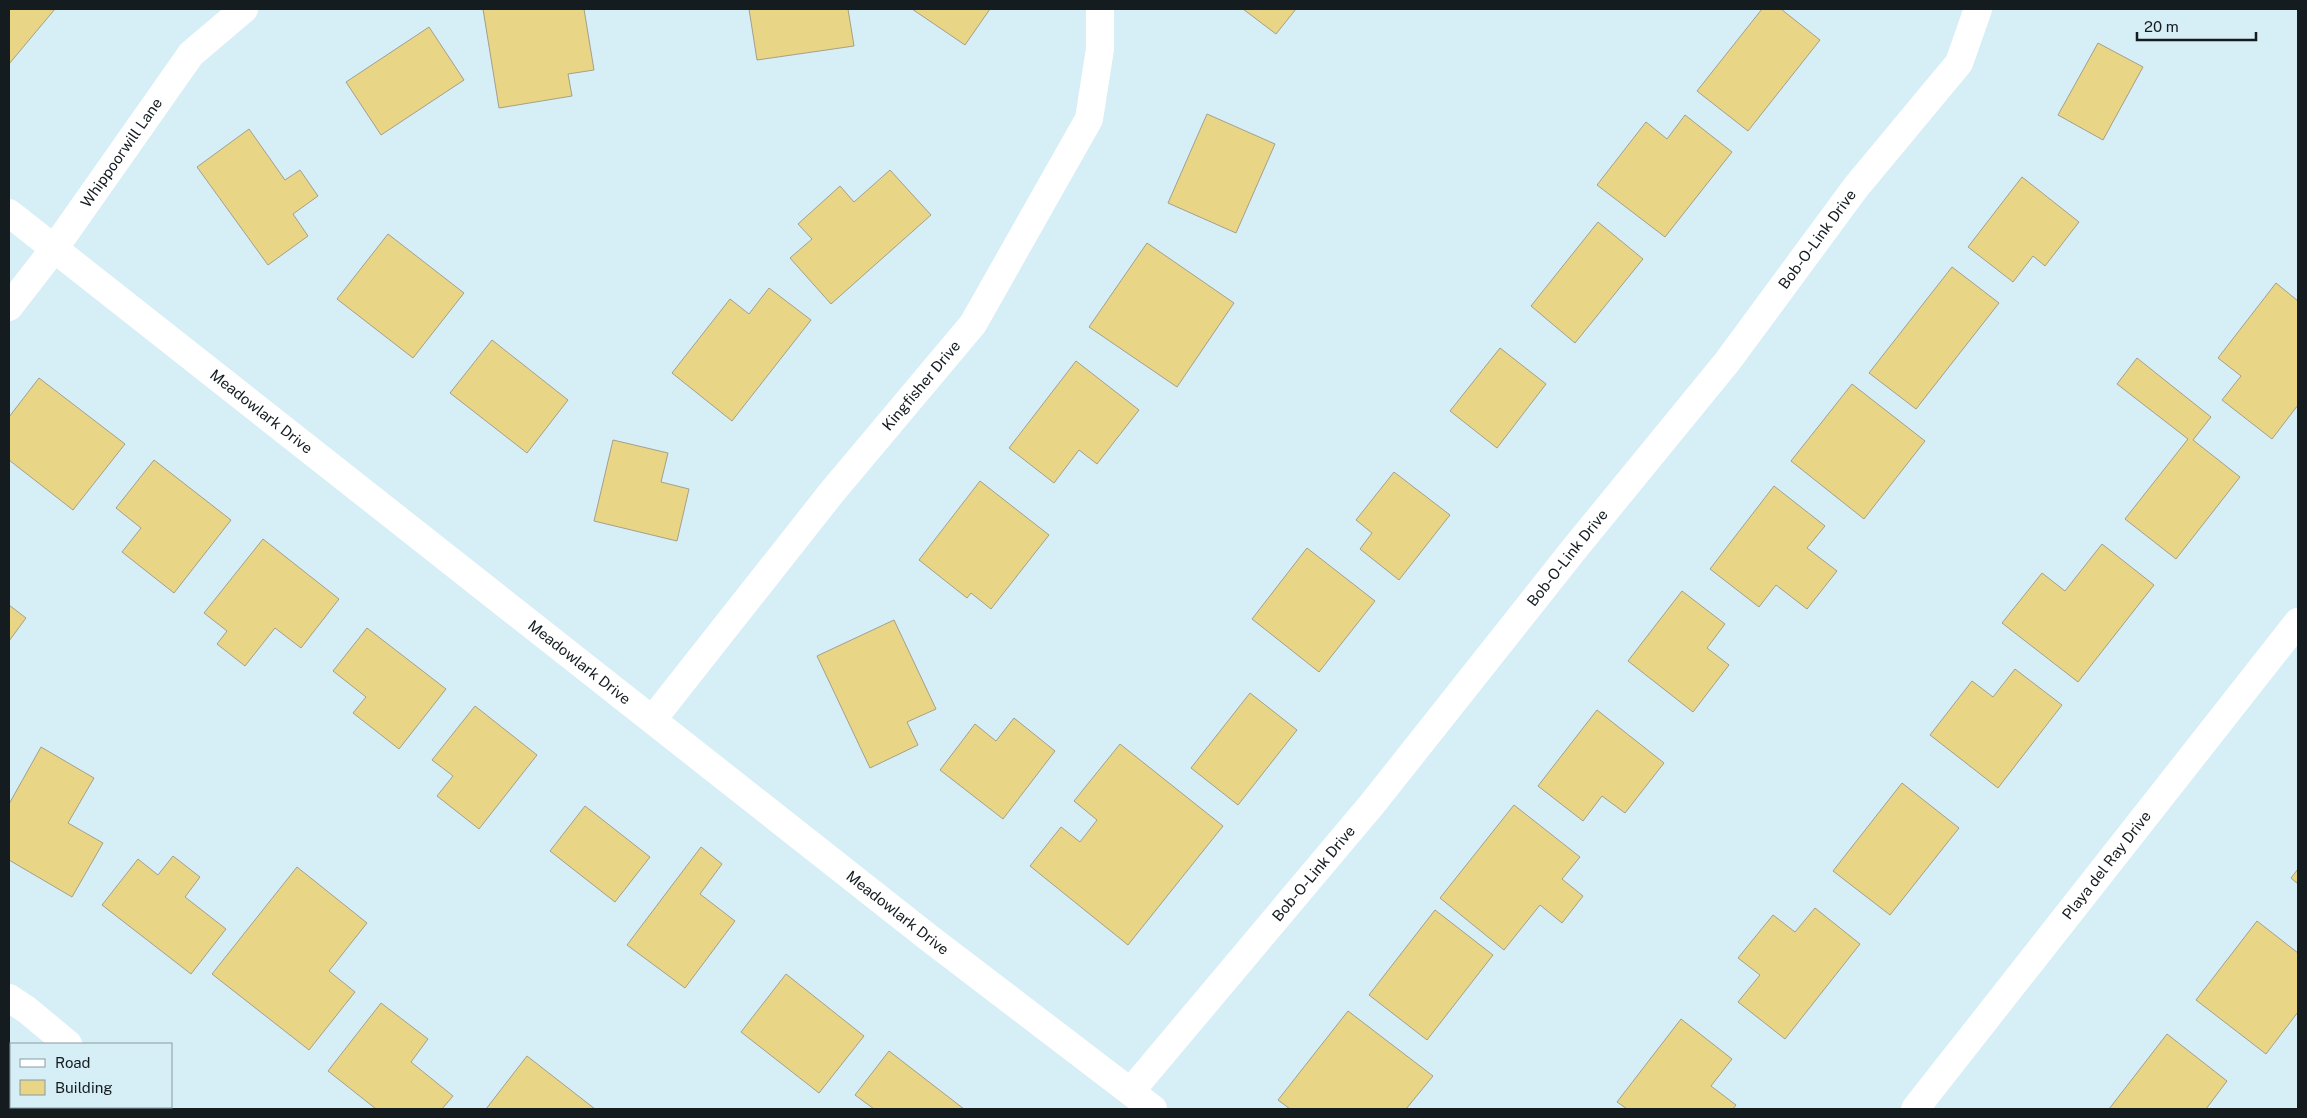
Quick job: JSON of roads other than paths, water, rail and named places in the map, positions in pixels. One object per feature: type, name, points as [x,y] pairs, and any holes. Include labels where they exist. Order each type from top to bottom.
[{"type":"street","name":"Whippoorwill Lane","points":[[9,307],[54,249],[191,54],[244,9]]},
{"type":"street","name":"Kingfisher Drive","points":[[653,719],[832,492],[973,324],[1089,119],[1100,49],[1100,9]]},
{"type":"street","name":"Bob-O-Link Drive","points":[[1131,1091],[1373,803],[1575,548],[1727,362],[1856,186],[1960,63],[1978,9]]},
{"type":"street","name":"Meadowlark Drive","points":[[9,213],[929,938],[1153,1109]]},
{"type":"street","name":"Playa del Ray Drive","points":[[1914,1109],[2298,622]]},
{"type":"street","points":[[9,998],[27,1010],[67,1043]]}]
